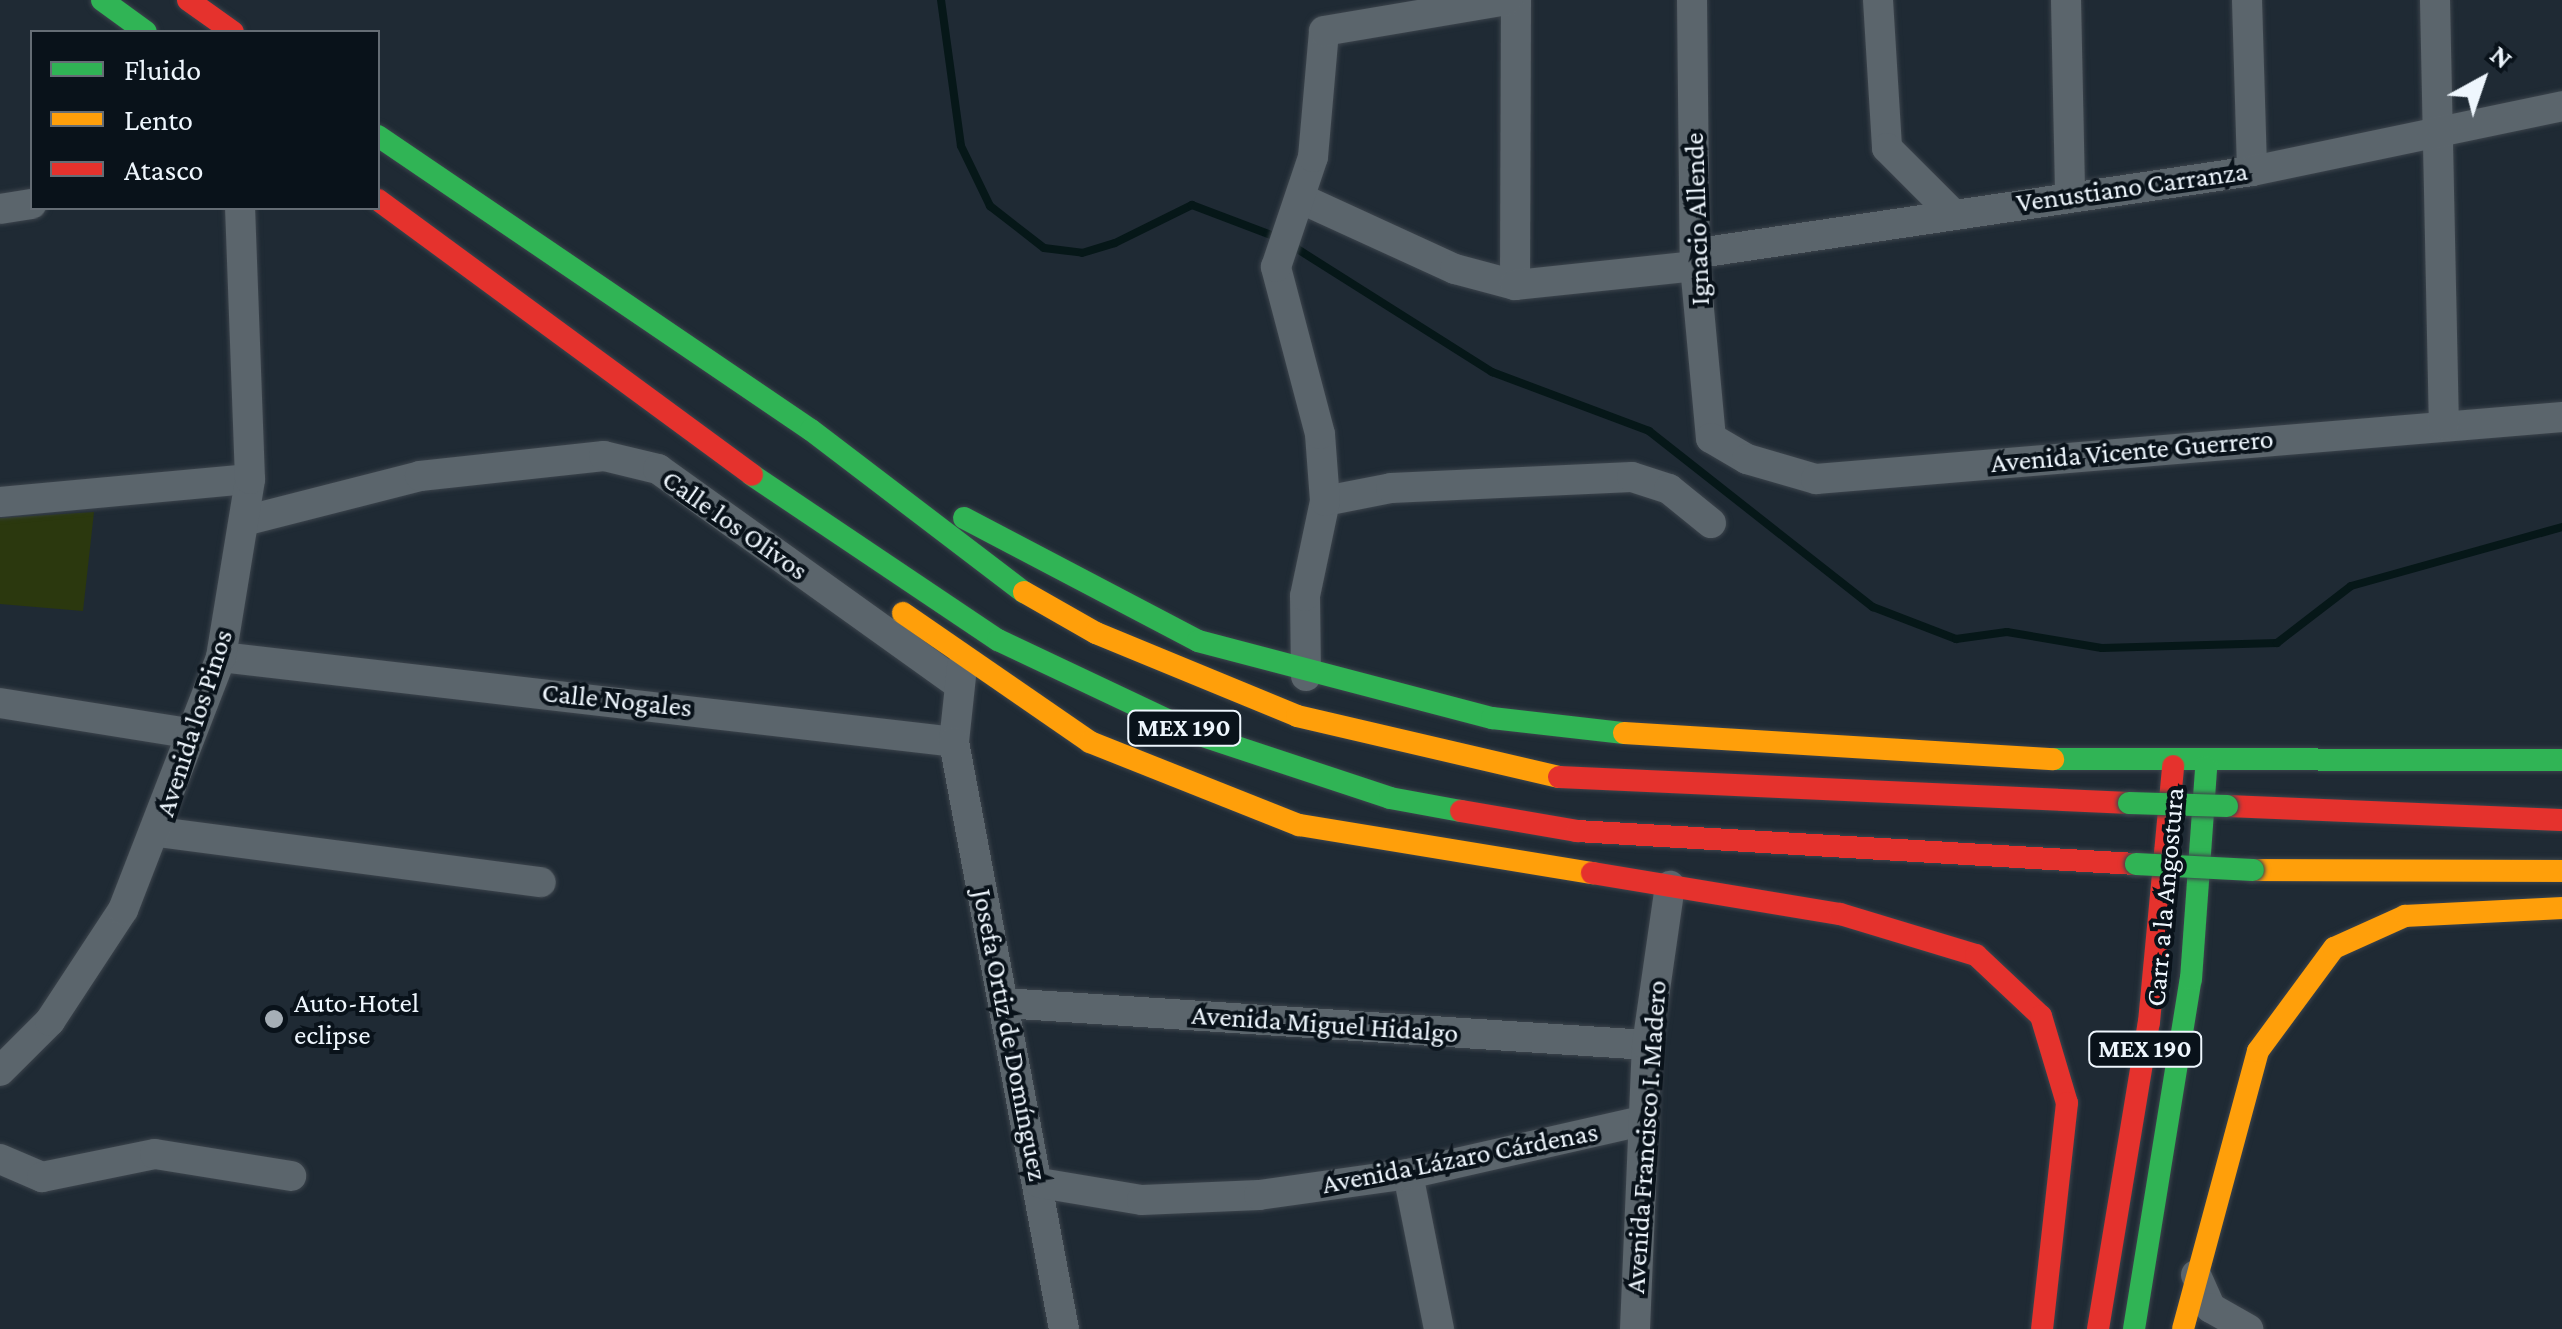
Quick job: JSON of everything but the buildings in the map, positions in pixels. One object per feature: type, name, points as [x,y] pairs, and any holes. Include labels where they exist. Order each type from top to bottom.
[{"type":"main road","points":[[102,0],[143,30]]},
{"type":"main road","points":[[188,0],[230,30]]},
{"type":"main road","name":"MEX 190","points":[[380,137],[811,430],[1006,582],[1096,633],[1297,716],[1404,747],[1590,784],[2562,820]]},
{"type":"main road","name":"MEX 190","points":[[380,201],[765,484],[998,640],[1096,692],[1390,798],[1578,831],[2253,870],[2562,871]]},
{"type":"main road","points":[[811,430],[1126,611],[1306,676],[1580,731],[2206,767],[2562,760]]},
{"type":"main road","points":[[765,484],[960,671],[1145,772],[1299,826],[1670,886],[1930,935],[2017,986],[2048,1033],[2067,1102],[2042,1329]]},
{"type":"main road","name":"Carr. a la Angostura","points":[[2098,1329],[2150,1022],[2173,766]]},
{"type":"main road","name":"Carr. a la Angostura","points":[[2134,1329],[2191,979],[2206,767]]},
{"type":"main road","points":[[2183,1329],[2258,1050],[2334,948],[2406,916],[2562,908]]},
{"type":"street","points":[[1306,676],[1305,596],[1325,501],[1320,434],[1276,267],[1304,200],[1324,32],[1507,0]]},
{"type":"street","points":[[1304,200],[1455,269],[1515,286],[1516,0]]},
{"type":"street","name":"Ignacio Allende","points":[[1692,0],[1697,259],[1711,438]]},
{"type":"street","points":[[1878,0],[1887,148],[1951,212]]},
{"type":"street","points":[[2066,0],[2070,196]]},
{"type":"street","points":[[2247,0],[2252,171]]},
{"type":"street","points":[[2435,0],[2432,139],[2444,425]]},
{"type":"street","name":"Venustiano Carranza","points":[[1515,286],[1697,259],[1951,212],[2252,171],[2432,139],[2562,106]]},
{"type":"street","points":[[0,208],[30,204]]},
{"type":"street","name":"Avenida los Pinos","points":[[0,1071],[98,955],[159,832],[188,733],[220,657],[248,520],[250,479],[240,210]]},
{"type":"street","name":"Avenida Vicente Guerrero","points":[[1711,438],[1816,479],[2562,418]]},
{"type":"street","name":"Calle los Olivos","points":[[248,520],[420,476],[604,456],[658,469],[960,671]]},
{"type":"street","points":[[1325,501],[1390,488],[1632,477],[1669,489],[1710,523]]},
{"type":"street","points":[[0,502],[250,479]]},
{"type":"street","name":"Calle Nogales","points":[[220,657],[954,742]]},
{"type":"street","points":[[954,742],[960,671]]},
{"type":"street","points":[[0,702],[188,733]]},
{"type":"street","name":"Josefa Ortiz de Domínguez","points":[[954,742],[1040,1184],[1064,1329]]},
{"type":"street","points":[[159,832],[541,882]]},
{"type":"street","name":"Avenida Francisco I. Madero","points":[[1635,1329],[1647,1045],[1670,886]]},
{"type":"street","name":"Avenida Miguel Hidalgo","points":[[1002,1003],[1647,1045]]},
{"type":"street","name":"Avenida Lázaro Cárdenas","points":[[1040,1184],[1142,1200],[1408,1174],[1642,1121]]},
{"type":"street","points":[[0,1159],[42,1176],[155,1154],[291,1176]]},
{"type":"street","points":[[1408,1174],[1439,1329]]},
{"type":"street","points":[[2196,1275],[2211,1308],[2235,1328]]},
{"type":"green space","points":[[94,512],[83,611],[0,604],[0,518]]},
{"type":"waterway","points":[[941,0],[961,146],[990,206],[1044,248],[1082,253],[1115,243],[1192,205],[1279,238]]},
{"type":"waterway","points":[[1291,245],[1492,372],[1649,431],[1873,607],[1956,639],[2007,632],[2102,648],[2277,643],[2351,586],[2562,527]]},
{"type":"traffic: fast","points":[[102,0],[143,30]]},
{"type":"traffic: fast","points":[[380,137],[811,430],[1024,592]]},
{"type":"traffic: fast","points":[[752,475],[998,640],[1197,734],[1390,798],[1461,811]]},
{"type":"traffic: fast","points":[[964,518],[1198,641],[1492,718],[1624,733]]},
{"type":"traffic: fast","points":[[2053,759],[2562,760]]},
{"type":"traffic: fast","points":[[2134,1329],[2191,979],[2206,768]]},
{"type":"traffic: fast","points":[[2129,803],[2227,806]]},
{"type":"traffic: fast","points":[[2136,864],[2253,870]]},
{"type":"traffic: slow","points":[[1024,592],[1096,633],[1297,716],[1559,777]]},
{"type":"traffic: slow","points":[[903,613],[1090,742],[1299,825],[1592,873]]},
{"type":"traffic: slow","points":[[1624,733],[2053,759]]},
{"type":"traffic: slow","points":[[2253,870],[2562,871]]},
{"type":"traffic: slow","points":[[2183,1329],[2258,1051],[2334,948],[2405,916],[2562,908]]},
{"type":"traffic: jam","points":[[188,0],[230,30]]},
{"type":"traffic: jam","points":[[380,201],[752,475]]},
{"type":"traffic: jam","points":[[2098,1329],[2149,1022],[2173,766]]},
{"type":"traffic: jam","points":[[1559,777],[2129,803]]},
{"type":"traffic: jam","points":[[2227,806],[2562,820]]},
{"type":"traffic: jam","points":[[1461,811],[1577,831],[2136,864]]},
{"type":"traffic: jam","points":[[1592,873],[1840,914],[1976,955],[2041,1016],[2067,1103],[2042,1329]]},
{"type":"place","name":"Auto-Hotel eclipse","points":[[274,1019]]}]
